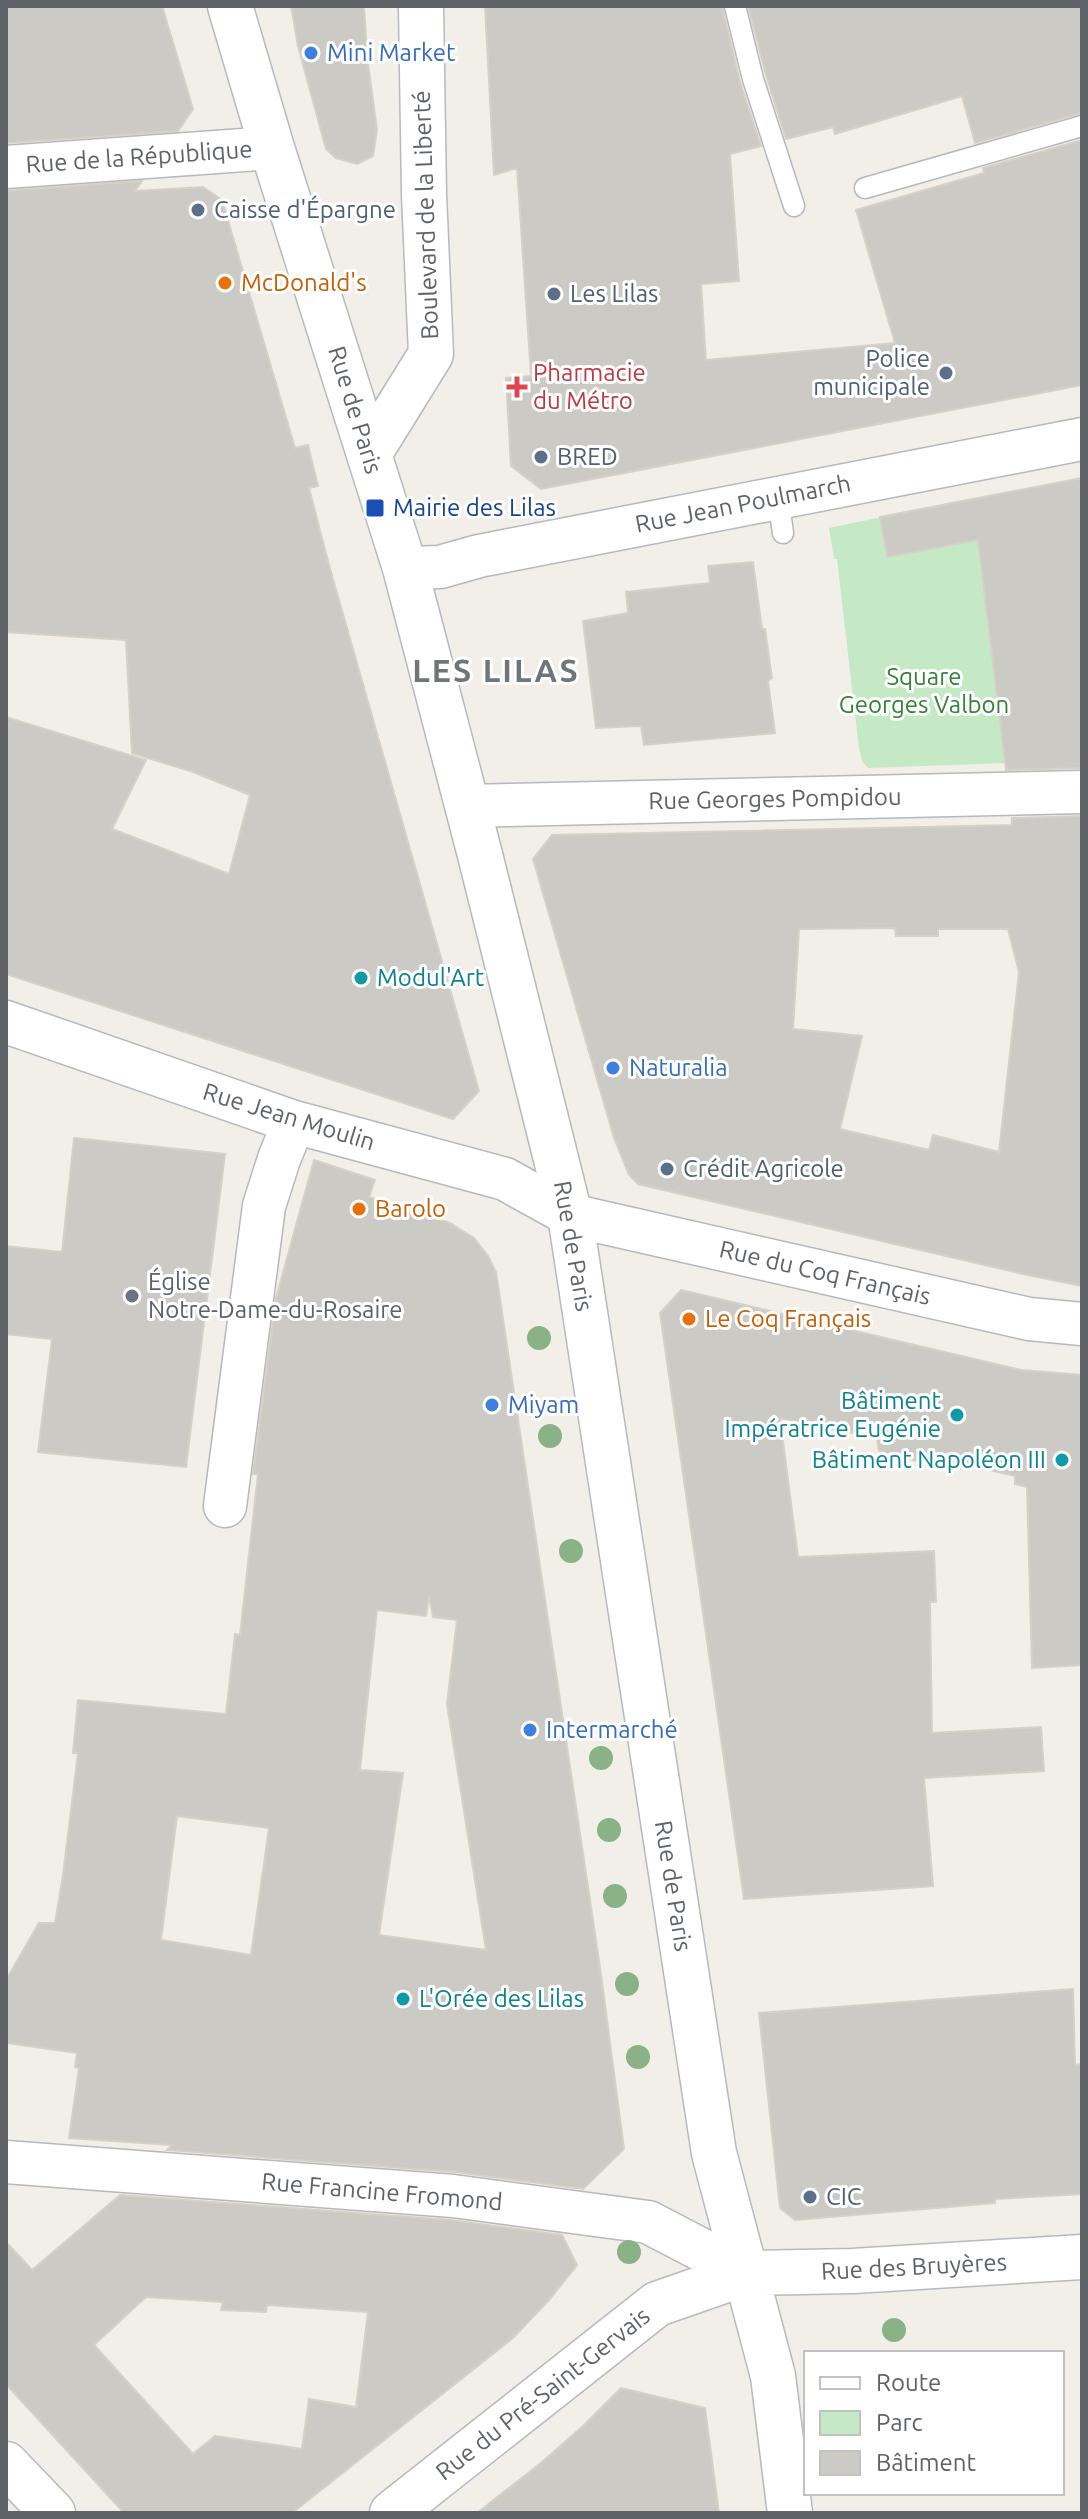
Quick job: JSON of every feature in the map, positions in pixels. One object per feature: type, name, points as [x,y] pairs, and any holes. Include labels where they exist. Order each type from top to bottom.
[{"type":"main road","name":"Rue de Paris","points":[[230,6],[405,568],[570,1215],[714,2153],[773,2376],[790,2513]]},
{"type":"main road","name":"Boulevard de la Liberté","points":[[369,454],[431,354],[421,6]]},
{"type":"main road","name":"Rue des Bruyères","points":[[746,2273],[853,2271],[1082,2257]]},
{"type":"main road","name":"Rue du Pré-Saint-Gervais","points":[[392,2513],[657,2304],[746,2273]]},
{"type":"main road","points":[[6,2464],[53,2513]]},
{"type":"street","name":"Rue de la République","points":[[6,167],[272,148]]},
{"type":"street","name":"Rue Jean Poulmarch","points":[[405,568],[440,567],[479,556],[780,515],[1082,439]]},
{"type":"street","name":"Rue Georges Pompidou","points":[[467,806],[1082,792]]},
{"type":"street","name":"Rue Jean Moulin","points":[[6,1022],[294,1122],[505,1179],[570,1215]]},
{"type":"street","points":[[225,1506],[264,1206],[294,1122]]},
{"type":"street","name":"Rue du Coq Français","points":[[570,1215],[1029,1319],[1082,1324]]},
{"type":"street","name":"Rue Francine Fromond","points":[[6,2162],[453,2196],[648,2222],[746,2273]]},
{"type":"lane","points":[[735,6],[753,79],[794,206]]},
{"type":"lane","points":[[865,188],[1082,126]]},
{"type":"green space","name":"Square Georges Valbon","points":[[973,498],[1005,763],[868,768],[862,761],[859,748],[837,559],[834,559],[829,528]]},
{"type":"building","points":[[6,6],[162,6],[193,109],[178,131],[6,143]]},
{"type":"building","points":[[291,6],[364,6],[377,130],[373,156],[357,164],[336,158],[326,149],[298,46]]},
{"type":"building","points":[[485,6],[722,6],[740,82],[761,146],[730,154],[739,281],[701,284],[706,360],[895,343],[856,210],[984,173],[983,168],[1082,140],[1082,385],[541,489],[511,466],[506,378],[531,376],[517,168],[494,175]]},
{"type":"building","points":[[748,6],[1082,6],[1082,113],[975,143],[962,96],[835,134],[833,127],[786,139]]},
{"type":"building","points":[[142,181],[135,191],[203,187],[222,200],[295,448],[308,445],[318,486],[309,488],[329,565],[479,1091],[453,1119],[6,974],[6,717],[146,760],[112,829],[229,874],[250,795],[193,772],[132,753],[126,640],[6,632],[6,191]]},
{"type":"building","points":[[1082,478],[1082,768],[1006,770],[978,540],[887,557],[880,517]]},
{"type":"building","points":[[753,562],[772,678],[768,681],[775,733],[644,745],[641,726],[596,728],[583,621],[628,613],[626,592],[710,583],[708,566]]},
{"type":"building","points":[[1082,816],[1082,1286],[638,1184],[629,1175],[614,1138],[533,859],[552,835],[1012,825],[1012,818]],"holes":[[[895,928],[896,936],[938,936],[938,929],[1008,929],[1019,972],[999,1152],[933,1135],[929,1150],[840,1129],[862,1036],[793,1029],[799,929]]]},
{"type":"building","name":"Église Notre-Dame-du-Rosaire","points":[[74,1138],[225,1154],[186,1467],[38,1452],[52,1339],[6,1334],[6,1246],[62,1252]]},
{"type":"building","points":[[314,1160],[375,1180],[369,1197],[450,1223],[474,1238],[496,1272],[600,1967],[624,2149],[583,2189],[455,2172],[167,2150],[172,2145],[69,2138],[79,2068],[75,2067],[77,2053],[6,2043],[6,1980],[39,1923],[55,1923],[78,1753],[73,1753],[78,1700],[226,1714],[235,1634],[240,1635],[258,1474],[253,1474],[276,1298]],"holes":[[[429,1596],[433,1617],[457,1620],[447,1704],[486,1950],[379,1935],[403,1773],[360,1770],[377,1610],[426,1616]],[[177,1816],[269,1828],[251,1955],[161,1940]]]},
{"type":"building","points":[[681,1290],[1021,1370],[1082,1375],[1082,1665],[1032,1668],[1027,1487],[1015,1484],[1015,1476],[942,1459],[936,1466],[879,1451],[877,1438],[780,1418],[798,1557],[934,1551],[936,1602],[930,1602],[932,1733],[1041,1727],[1044,1771],[924,1778],[933,1886],[744,1899],[660,1313]]},
{"type":"building","points":[[1073,1989],[1075,2065],[1082,2064],[1082,2194],[995,2199],[995,2203],[795,2220],[780,2208],[759,2013]]},
{"type":"building","points":[[120,2195],[450,2220],[562,2235],[577,2265],[513,2338],[292,2513],[124,2513],[6,2384],[6,2242],[32,2270]],"holes":[[[146,2297],[223,2302],[221,2310],[266,2312],[267,2305],[368,2312],[356,2407],[309,2399],[302,2449],[215,2436],[193,2454],[94,2345]]]},
{"type":"building","points":[[621,2388],[705,2408],[719,2513],[477,2513],[542,2462]]},
{"type":"place","name":"Mini Market","points":[[311,53]]},
{"type":"place","name":"Caisse d'Épargne","points":[[198,210]]},
{"type":"place","name":"McDonald's","points":[[225,283]]},
{"type":"place","name":"Les Lilas","points":[[554,294]]},
{"type":"place","name":"Police municipale","points":[[946,373]]},
{"type":"place","name":"Pharmacie du Métro","points":[[517,387]]},
{"type":"place","name":"BRED","points":[[541,457]]},
{"type":"place","name":"Mairie des Lilas","points":[[375,508]]},
{"type":"place","name":"Modul'Art","points":[[361,978]]},
{"type":"place","name":"Naturalia","points":[[613,1068]]},
{"type":"place","name":"Crédit Agricole","points":[[667,1169]]},
{"type":"place","name":"Barolo","points":[[359,1209]]},
{"type":"place","name":"Église Notre-Dame-du-Rosaire","points":[[132,1296]]},
{"type":"place","name":"Le Coq Français","points":[[689,1319]]},
{"type":"place","name":"Miyam","points":[[492,1405]]},
{"type":"place","name":"Bâtiment Impératrice Eugénie","points":[[957,1415]]},
{"type":"place","name":"Bâtiment Napoléon III","points":[[1062,1460]]},
{"type":"place","name":"Intermarché","points":[[530,1730]]},
{"type":"place","name":"L'Orée des Lilas","points":[[403,1999]]},
{"type":"place","name":"CIC","points":[[810,2197]]},
{"type":"district","name":"LES LILAS","points":[[496,671]]}]
